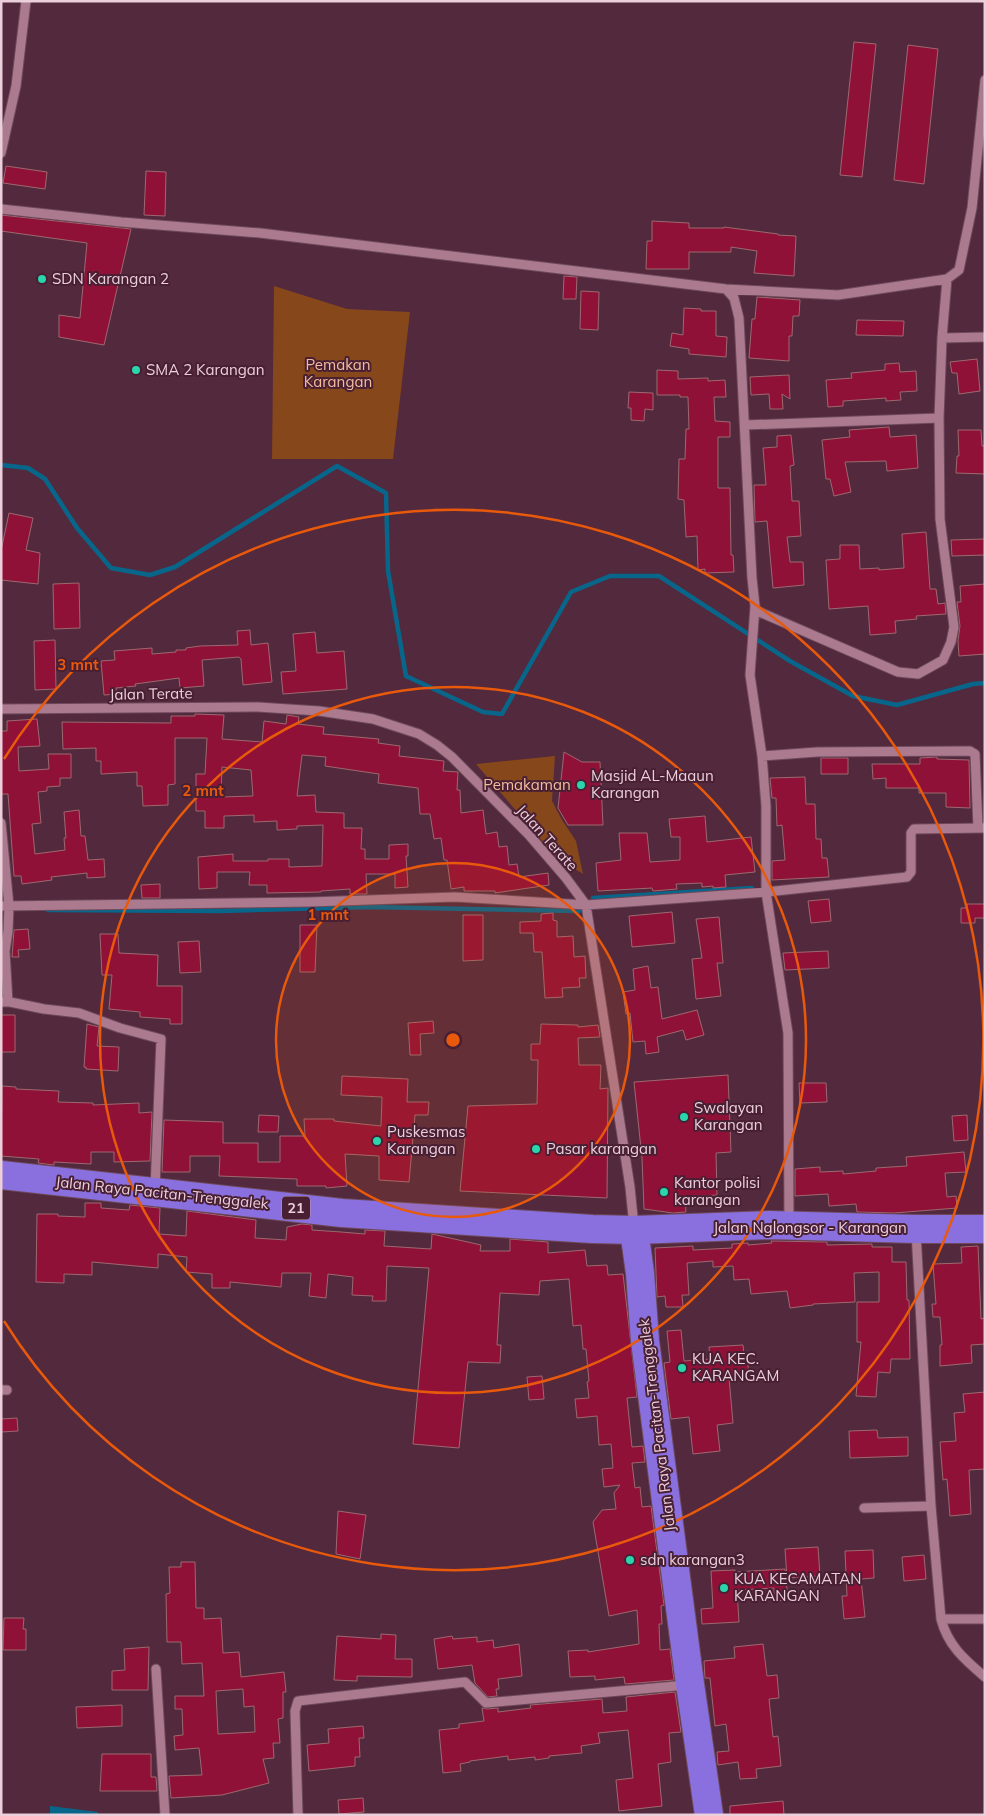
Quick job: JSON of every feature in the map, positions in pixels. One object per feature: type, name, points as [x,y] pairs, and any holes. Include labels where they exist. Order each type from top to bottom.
[{"type":"highway","name":"Jalan Raya Pacitan-Trenggalek","points":[[1,1175],[342,1213],[634,1230],[640,1273],[645,1341],[709,1815]]},
{"type":"highway","name":"Jalan Nglongsor - Karangan","points":[[634,1230],[790,1226],[985,1229]]},
{"type":"street","points":[[1,153],[5,120],[16,86],[26,1]]},
{"type":"street","points":[[1,209],[121,222],[260,233],[726,288],[838,296],[947,279],[959,270],[972,208],[985,80]]},
{"type":"street","points":[[754,614],[898,672],[918,674],[944,660],[951,642],[954,626],[940,519],[939,418],[942,338],[947,279]]},
{"type":"street","points":[[726,288],[734,298],[738,308],[754,614],[750,670],[762,756],[766,806],[766,892],[788,1033],[790,1226]]},
{"type":"street","points":[[942,338],[985,337]]},
{"type":"street","points":[[744,425],[939,418]]},
{"type":"street","name":"Jalan Terate","points":[[1,709],[258,707],[319,711],[373,719],[419,734],[452,757],[529,835],[566,878],[586,905],[630,1186],[634,1230]]},
{"type":"street","points":[[7,909],[455,897],[586,905],[766,892],[907,877],[911,872],[911,833],[914,829],[981,828],[974,754],[970,751],[817,752],[762,756]]},
{"type":"street","points":[[1,823],[7,909],[5,1002],[79,1013],[161,1040],[158,1161],[155,1192]]},
{"type":"street","points":[[916,1229],[931,1506],[941,1619],[944,1631],[958,1654],[985,1677]]},
{"type":"street","points":[[864,1508],[931,1506]]},
{"type":"street","points":[[941,1619],[985,1619]]},
{"type":"street","points":[[156,1669],[165,1815]]},
{"type":"street","points":[[298,1815],[295,1711],[298,1701],[465,1682],[486,1703],[690,1684]]},
{"type":"green space","name":"Pemakan Karangan","points":[[274,286],[347,309],[410,312],[393,459],[272,459]]},
{"type":"green space","name":"Pemakaman","points":[[555,756],[552,801],[576,841],[583,874],[556,857],[476,764]]},
{"type":"water","points":[[50,1806],[98,1812],[98,1815],[50,1815]]},
{"type":"building","points":[[854,42],[876,44],[862,177],[840,175]]},
{"type":"building","points":[[908,45],[938,49],[924,184],[894,180]]},
{"type":"building","points":[[6,166],[47,172],[45,189],[3,183]]},
{"type":"building","points":[[146,171],[166,172],[165,216],[144,215]]},
{"type":"building","points":[[1,215],[131,229],[104,345],[59,337],[59,315],[80,318],[87,243],[1,231]]},
{"type":"building","points":[[652,221],[689,223],[689,228],[724,227],[796,236],[794,276],[754,273],[757,251],[731,247],[731,252],[689,252],[689,269],[646,269],[647,241],[652,241]]},
{"type":"building","points":[[564,276],[577,277],[576,299],[563,299]]},
{"type":"building","points":[[581,291],[599,292],[598,330],[580,329]]},
{"type":"building","points":[[757,297],[800,300],[799,316],[793,316],[792,336],[789,336],[789,361],[749,358],[752,319],[755,319]]},
{"type":"building","points":[[684,308],[716,311],[716,336],[727,337],[726,357],[689,354],[689,349],[670,346],[672,333],[683,335]]},
{"type":"building","points":[[857,320],[904,321],[903,336],[856,335]]},
{"type":"building","points":[[977,359],[980,391],[959,394],[957,373],[952,373],[950,362]]},
{"type":"building","points":[[899,363],[900,372],[916,371],[917,391],[900,392],[901,400],[886,401],[886,398],[843,401],[843,406],[828,407],[826,380],[852,378],[851,373],[885,370],[885,364]]},
{"type":"building","points":[[657,370],[678,371],[678,379],[708,378],[708,381],[725,380],[726,397],[714,397],[715,421],[730,422],[730,437],[718,437],[718,488],[730,488],[731,555],[733,555],[734,572],[705,573],[705,569],[698,570],[697,536],[686,537],[684,500],[678,499],[679,459],[685,459],[686,429],[689,429],[688,397],[657,395]]},
{"type":"building","points":[[789,375],[790,399],[782,394],[783,409],[770,409],[769,394],[751,395],[750,377]]},
{"type":"building","points":[[629,392],[653,393],[653,410],[645,409],[644,421],[631,420],[631,408],[628,408]]},
{"type":"building","points":[[889,427],[890,437],[916,435],[918,468],[887,471],[886,461],[845,462],[851,492],[834,496],[830,479],[826,479],[822,440],[850,437],[849,430]]},
{"type":"building","points":[[958,430],[981,430],[982,446],[985,446],[985,474],[956,473],[957,456],[959,456]]},
{"type":"building","points":[[791,435],[794,465],[790,466],[792,501],[799,501],[801,536],[787,537],[790,562],[803,562],[804,585],[773,588],[767,521],[755,522],[754,485],[766,485],[763,448],[777,447],[777,436]]},
{"type":"building","points":[[9,513],[33,518],[26,550],[40,553],[38,584],[1,580],[1,551]]},
{"type":"building","points":[[926,532],[930,589],[936,589],[938,604],[945,603],[946,614],[916,616],[917,619],[895,621],[896,633],[870,635],[868,606],[829,609],[826,560],[840,559],[840,545],[859,545],[860,569],[904,568],[902,534]]},
{"type":"building","points":[[985,539],[985,555],[952,556],[951,540]]},
{"type":"building","points":[[79,583],[80,628],[54,629],[53,584]]},
{"type":"building","points":[[985,584],[985,654],[959,656],[960,626],[957,602],[961,602],[960,586]]},
{"type":"building","points":[[250,630],[251,645],[268,643],[272,682],[243,685],[241,659],[239,657],[202,660],[204,686],[180,688],[179,678],[116,688],[117,694],[104,695],[101,661],[115,660],[114,651],[152,648],[152,654],[176,652],[176,650],[186,650],[186,648],[200,646],[238,645],[237,631]]},
{"type":"building","points":[[315,632],[317,653],[344,651],[347,689],[283,694],[281,672],[296,671],[293,634]]},
{"type":"building","points":[[55,640],[56,689],[35,690],[34,641]]},
{"type":"building","points":[[195,714],[224,715],[222,739],[262,742],[264,721],[286,724],[287,715],[299,717],[298,724],[324,727],[323,734],[379,739],[378,743],[400,746],[399,756],[444,761],[443,771],[458,772],[457,790],[460,790],[461,813],[483,810],[486,834],[497,832],[499,847],[507,846],[509,865],[517,864],[519,877],[548,873],[549,885],[495,893],[495,891],[464,891],[464,887],[451,889],[447,860],[444,860],[441,838],[434,839],[430,814],[420,814],[418,788],[378,783],[379,774],[325,766],[326,757],[302,755],[297,796],[315,795],[316,812],[344,813],[344,828],[362,828],[361,849],[365,849],[365,859],[389,859],[389,845],[408,844],[408,856],[406,856],[408,887],[395,888],[395,874],[366,874],[367,894],[350,894],[350,889],[321,892],[267,893],[267,885],[249,885],[250,872],[217,872],[217,888],[199,889],[198,857],[233,854],[233,861],[289,859],[289,867],[322,866],[323,825],[297,826],[297,829],[277,830],[277,821],[254,822],[254,815],[224,816],[224,828],[205,828],[205,811],[196,811],[196,774],[205,774],[207,738],[175,738],[175,784],[168,785],[168,805],[143,806],[142,786],[137,786],[137,772],[101,774],[101,761],[96,761],[96,748],[63,749],[62,722],[171,723],[171,716],[195,716]],"holes":[[[222,767],[251,770],[253,796],[221,797]]]},
{"type":"building","points":[[37,719],[40,746],[18,747],[19,771],[49,769],[48,754],[71,754],[71,778],[60,778],[60,786],[47,787],[47,791],[38,792],[41,823],[32,824],[35,854],[65,850],[64,812],[79,810],[81,836],[85,836],[88,860],[104,859],[105,877],[87,878],[87,873],[51,877],[52,880],[22,884],[21,876],[14,876],[8,794],[1,794],[1,731],[7,731],[7,721]]},
{"type":"building","name":"Masjid AL-Maaun Karangan","points":[[564,752],[582,762],[600,762],[603,825],[568,825],[558,808]]},
{"type":"building","points":[[937,757],[937,759],[969,760],[970,808],[946,807],[946,793],[919,793],[919,788],[886,788],[886,778],[873,779],[872,764],[920,764],[920,758]]},
{"type":"building","points":[[821,758],[848,758],[848,774],[821,774]]},
{"type":"building","points":[[805,777],[806,804],[815,804],[816,839],[821,839],[822,858],[827,858],[829,877],[772,880],[772,861],[785,860],[782,825],[777,826],[776,798],[772,798],[770,778]]},
{"type":"building","points":[[705,816],[707,842],[751,837],[755,872],[725,875],[726,887],[702,887],[702,883],[676,884],[677,889],[653,891],[652,888],[598,891],[596,863],[621,860],[619,833],[647,833],[650,862],[680,860],[680,837],[671,837],[669,819]]},
{"type":"building","points":[[160,884],[160,898],[142,898],[141,885]]},
{"type":"building","points":[[829,899],[831,921],[811,923],[808,901]]},
{"type":"building","points":[[967,904],[985,904],[985,918],[975,918],[975,923],[961,923],[961,908],[967,908]]},
{"type":"building","points":[[672,912],[675,943],[632,947],[629,916]]},
{"type":"building","points":[[553,913],[553,920],[557,921],[557,937],[573,936],[574,957],[585,956],[586,978],[579,978],[580,987],[562,988],[563,997],[545,998],[542,952],[534,952],[533,933],[520,933],[520,922],[541,921],[541,914]]},
{"type":"building","points":[[463,915],[483,915],[483,960],[463,961]]},
{"type":"building","points":[[719,917],[723,963],[717,963],[721,996],[696,999],[692,959],[702,958],[696,919]]},
{"type":"building","points":[[300,925],[317,925],[315,972],[300,972]]},
{"type":"building","points":[[28,929],[30,949],[18,950],[19,957],[12,957],[14,930]]},
{"type":"building","points":[[100,934],[118,934],[119,953],[158,955],[157,986],[182,986],[182,1024],[170,1024],[170,1019],[140,1017],[140,1012],[109,1009],[112,975],[102,975]]},
{"type":"building","points":[[199,941],[201,972],[180,973],[178,942]]},
{"type":"building","points":[[828,951],[829,968],[785,970],[783,953]]},
{"type":"building","points":[[648,966],[651,988],[658,987],[662,1019],[697,1010],[704,1035],[686,1040],[683,1030],[657,1037],[659,1052],[646,1054],[645,1041],[633,1042],[630,1013],[626,1014],[623,992],[635,990],[633,969]]},
{"type":"building","points":[[1,1015],[15,1015],[15,1052],[1,1052]]},
{"type":"building","points":[[433,1021],[434,1033],[420,1034],[421,1055],[410,1055],[408,1023]]},
{"type":"building","points":[[87,1024],[99,1027],[97,1046],[119,1047],[118,1071],[86,1069],[84,1067]]},
{"type":"building","name":"Pasar karangan","points":[[541,1024],[578,1025],[578,1027],[598,1025],[600,1037],[578,1038],[579,1065],[601,1065],[600,1089],[608,1088],[607,1198],[460,1191],[468,1106],[537,1104],[538,1060],[531,1060],[531,1044],[540,1044]]},
{"type":"building","name":"Swalayan Karangan","points":[[728,1075],[731,1152],[716,1153],[717,1195],[685,1197],[686,1212],[673,1213],[644,1209],[642,1158],[634,1082]]},
{"type":"building","points":[[342,1076],[408,1079],[407,1102],[429,1102],[428,1115],[415,1115],[409,1182],[379,1180],[379,1156],[345,1154],[347,1186],[326,1188],[326,1186],[297,1186],[297,1179],[219,1176],[220,1156],[190,1156],[190,1172],[162,1172],[164,1120],[223,1122],[223,1143],[258,1143],[258,1162],[280,1162],[280,1136],[305,1136],[304,1119],[334,1119],[334,1121],[381,1126],[382,1097],[341,1095]]},
{"type":"building","points":[[799,1083],[826,1083],[827,1102],[800,1103]]},
{"type":"building","points":[[2,1086],[16,1087],[16,1089],[59,1091],[58,1102],[93,1103],[93,1105],[139,1103],[139,1113],[152,1112],[150,1161],[114,1162],[114,1152],[91,1152],[91,1164],[54,1162],[54,1165],[38,1163],[39,1159],[1,1156]]},
{"type":"building","points":[[259,1115],[279,1116],[278,1132],[258,1132]]},
{"type":"building","points":[[967,1115],[968,1140],[954,1141],[952,1116]]},
{"type":"building","points":[[964,1152],[966,1172],[945,1173],[947,1197],[956,1196],[957,1208],[894,1213],[857,1212],[856,1204],[829,1206],[828,1194],[795,1196],[795,1169],[820,1167],[820,1172],[843,1171],[843,1174],[876,1171],[876,1168],[907,1166],[906,1157]]},
{"type":"building","points":[[85,1203],[101,1203],[101,1208],[129,1210],[130,1205],[160,1208],[159,1234],[186,1236],[187,1211],[256,1220],[255,1238],[286,1240],[287,1227],[302,1224],[312,1225],[312,1230],[365,1234],[365,1230],[385,1231],[384,1246],[431,1249],[432,1234],[481,1245],[480,1251],[510,1251],[510,1239],[548,1242],[548,1253],[585,1250],[587,1266],[607,1265],[608,1275],[623,1274],[637,1397],[627,1398],[632,1447],[643,1446],[645,1462],[632,1463],[635,1488],[640,1487],[642,1507],[651,1506],[664,1605],[661,1606],[662,1624],[659,1624],[660,1650],[670,1649],[674,1680],[625,1684],[624,1677],[595,1680],[595,1676],[570,1677],[568,1651],[588,1650],[588,1652],[639,1644],[637,1610],[609,1616],[593,1522],[602,1510],[616,1509],[614,1493],[620,1485],[604,1487],[602,1469],[613,1468],[611,1444],[599,1445],[597,1416],[577,1418],[575,1399],[589,1398],[587,1382],[589,1381],[586,1349],[583,1349],[581,1325],[573,1326],[569,1279],[540,1281],[539,1295],[500,1293],[497,1345],[501,1345],[500,1363],[468,1362],[459,1448],[413,1444],[429,1268],[387,1266],[386,1301],[372,1301],[373,1296],[352,1295],[353,1277],[328,1274],[326,1298],[309,1296],[311,1273],[282,1273],[281,1287],[230,1282],[230,1288],[212,1288],[212,1274],[186,1272],[187,1257],[158,1254],[158,1268],[92,1262],[92,1275],[64,1274],[64,1283],[36,1282],[37,1214],[85,1217]]},
{"type":"building","points":[[771,1241],[827,1242],[827,1245],[872,1244],[872,1247],[892,1247],[892,1262],[906,1262],[910,1359],[891,1359],[890,1373],[878,1372],[876,1397],[856,1396],[861,1342],[857,1342],[857,1302],[879,1302],[879,1272],[854,1273],[855,1302],[813,1304],[790,1308],[787,1291],[751,1294],[749,1279],[734,1280],[733,1266],[713,1267],[713,1261],[687,1263],[689,1295],[682,1295],[683,1307],[666,1307],[665,1296],[657,1297],[655,1248],[693,1246],[693,1250],[732,1248],[732,1244],[772,1243]]},
{"type":"building","points":[[978,1246],[981,1319],[985,1318],[985,1344],[971,1345],[972,1363],[940,1366],[940,1345],[942,1345],[940,1317],[933,1317],[932,1304],[936,1304],[933,1264],[962,1263],[961,1247]]},
{"type":"building","points":[[681,1330],[684,1361],[710,1359],[709,1347],[743,1345],[744,1354],[747,1354],[749,1377],[729,1378],[733,1423],[717,1425],[720,1451],[693,1454],[689,1417],[671,1419],[664,1363],[670,1362],[667,1331]]},
{"type":"building","points":[[542,1376],[544,1399],[529,1400],[527,1377]]},
{"type":"building","points":[[985,1392],[985,1469],[969,1470],[971,1514],[950,1516],[947,1479],[943,1480],[940,1442],[956,1441],[954,1413],[965,1412],[963,1394]]},
{"type":"building","points":[[17,1418],[18,1431],[1,1432],[1,1419]]},
{"type":"building","points":[[877,1430],[878,1438],[908,1437],[908,1456],[850,1458],[849,1431]]},
{"type":"building","points":[[338,1511],[366,1515],[360,1559],[336,1554]]},
{"type":"building","points":[[818,1547],[820,1576],[787,1578],[785,1549]]},
{"type":"building","points":[[873,1550],[874,1578],[861,1579],[865,1617],[844,1619],[842,1596],[847,1596],[845,1551]]},
{"type":"building","points":[[924,1555],[926,1579],[904,1581],[902,1557]]},
{"type":"building","points":[[181,1562],[195,1562],[196,1608],[204,1608],[204,1619],[221,1618],[223,1653],[239,1652],[241,1677],[284,1672],[286,1692],[283,1692],[283,1718],[278,1719],[280,1743],[273,1743],[274,1758],[263,1759],[269,1783],[222,1795],[171,1798],[169,1776],[202,1775],[199,1748],[175,1750],[174,1736],[183,1735],[182,1709],[175,1709],[175,1696],[204,1696],[202,1663],[182,1664],[181,1642],[167,1642],[166,1594],[170,1593],[169,1567],[181,1567]],"holes":[[[243,1689],[244,1707],[254,1706],[255,1732],[218,1734],[216,1691]]]},
{"type":"building","points":[[785,1569],[788,1600],[774,1601],[774,1588],[737,1590],[739,1622],[702,1624],[701,1609],[713,1608],[711,1571],[735,1570],[735,1572]]},
{"type":"building","points":[[4,1618],[24,1618],[23,1629],[26,1629],[26,1650],[3,1650]]},
{"type":"building","points":[[381,1634],[396,1635],[395,1659],[412,1659],[412,1677],[357,1676],[357,1681],[334,1680],[337,1636],[381,1639]]},
{"type":"building","points":[[452,1636],[453,1639],[477,1637],[477,1642],[493,1640],[494,1648],[519,1644],[522,1676],[498,1679],[499,1689],[496,1689],[497,1696],[488,1697],[475,1683],[472,1665],[438,1669],[434,1639]]},
{"type":"building","points":[[763,1644],[767,1676],[777,1675],[779,1698],[769,1699],[773,1737],[778,1736],[781,1766],[756,1769],[757,1778],[740,1779],[738,1762],[718,1765],[717,1752],[729,1751],[726,1724],[715,1726],[710,1678],[705,1678],[704,1661],[735,1658],[734,1647]]},
{"type":"building","points":[[149,1647],[148,1690],[112,1690],[112,1671],[125,1670],[124,1649]]},
{"type":"building","points":[[675,1692],[681,1732],[669,1733],[671,1762],[658,1764],[662,1806],[619,1811],[616,1780],[633,1778],[628,1730],[598,1733],[600,1743],[581,1746],[582,1753],[549,1756],[549,1758],[535,1760],[535,1757],[508,1760],[508,1756],[470,1761],[460,1764],[461,1771],[443,1773],[439,1730],[459,1728],[459,1724],[484,1721],[482,1708],[498,1708],[498,1712],[531,1708],[530,1705],[602,1699],[603,1713],[627,1711],[626,1697]]},
{"type":"building","points":[[122,1705],[122,1726],[77,1728],[76,1707]]},
{"type":"building","points":[[363,1726],[364,1738],[359,1738],[360,1757],[355,1757],[355,1766],[309,1771],[307,1745],[329,1743],[328,1729]]},
{"type":"building","points":[[102,1754],[151,1754],[151,1777],[156,1777],[157,1791],[100,1791]]},
{"type":"building","points":[[363,1798],[364,1812],[339,1814],[338,1800]]},
{"type":"building","points":[[783,1801],[784,1815],[730,1815],[730,1806]]},
{"type":"waterway","points":[[1,465],[28,468],[45,479],[77,528],[111,568],[150,575],[175,567],[337,466],[386,493],[388,571],[406,676],[483,712],[502,714],[571,592],[610,576],[659,576],[790,661],[853,696],[897,705],[973,684],[985,683]]},
{"type":"waterway","points":[[593,898],[752,888]]},
{"type":"waterway","points":[[48,910],[220,911],[369,907],[579,911]]},
{"type":"place","name":"SDN Karangan 2","points":[[42,279]]},
{"type":"place","name":"SMA 2 Karangan","points":[[136,370]]},
{"type":"place","name":"Masjid AL-Maaun Karangan","points":[[581,785]]},
{"type":"place","name":"Swalayan Karangan","points":[[684,1117]]},
{"type":"place","name":"Puskesmas Karangan","points":[[377,1141]]},
{"type":"place","name":"Pasar karangan","points":[[536,1149]]},
{"type":"place","name":"Kantor polisi karangan","points":[[664,1192]]},
{"type":"place","name":"KUA KEC. KARANGAM","points":[[682,1368]]},
{"type":"place","name":"sdn karangan3","points":[[630,1560]]},
{"type":"place","name":"KUA KECAMATAN KARANGAN","points":[[724,1588]]}]
